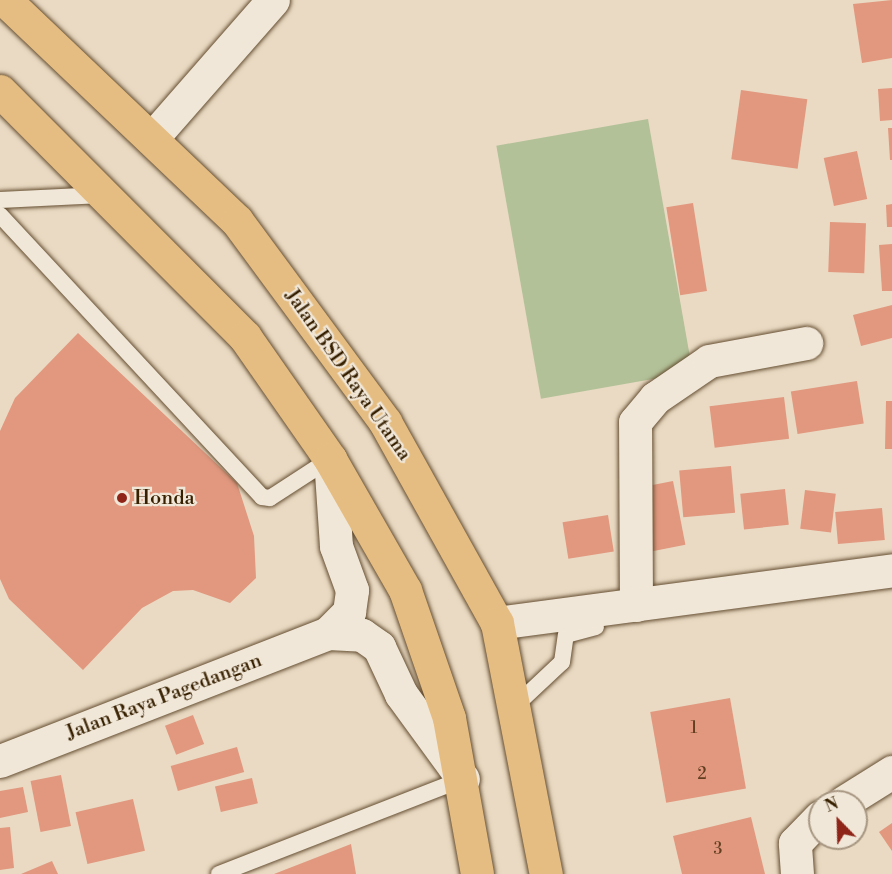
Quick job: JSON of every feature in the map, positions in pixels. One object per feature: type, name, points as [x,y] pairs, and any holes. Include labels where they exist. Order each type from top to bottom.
[{"type":"main road","name":"Jalan BSD Raya Utama","points":[[5,0],[153,137],[237,221],[325,335],[385,422],[497,623],[546,874]]},
{"type":"main road","points":[[0,91],[109,195],[245,337],[330,459],[405,590],[449,718],[463,779],[477,874]]},
{"type":"street","points":[[153,137],[273,0]]},
{"type":"street","points":[[636,605],[634,422],[655,398],[709,362],[806,343]]},
{"type":"street","points":[[328,633],[349,612],[352,590],[336,546],[330,459]]},
{"type":"street","points":[[497,623],[892,570]]},
{"type":"street","points":[[328,633],[362,635],[379,647],[401,694],[463,779]]},
{"type":"street","name":"Jalan Raya Pagedangan","points":[[0,761],[328,633]]},
{"type":"street","points":[[863,790],[892,772]]},
{"type":"street","points":[[797,874],[795,843],[808,829]]},
{"type":"lane","points":[[0,200],[109,195]]},
{"type":"lane","points":[[0,215],[262,497],[270,498],[330,459]]},
{"type":"lane","points":[[513,708],[562,662],[566,635],[596,627]]},
{"type":"lane","points":[[219,874],[463,779]]},
{"type":"green space","points":[[648,119],[693,372],[541,399],[496,146]]},
{"type":"building","points":[[892,0],[892,58],[862,63],[853,4]]},
{"type":"building","points":[[892,88],[892,120],[880,121],[878,89]]},
{"type":"building","points":[[741,90],[807,99],[798,169],[731,159]]},
{"type":"building","points":[[888,128],[892,128],[892,160],[890,160]]},
{"type":"building","points":[[857,151],[867,199],[834,206],[824,158]]},
{"type":"building","points":[[693,203],[707,291],[680,295],[666,207]]},
{"type":"building","points":[[892,204],[892,227],[887,227],[886,205]]},
{"type":"building","points":[[830,222],[866,223],[864,273],[828,272]]},
{"type":"building","points":[[892,244],[892,291],[882,291],[879,245]]},
{"type":"building","points":[[892,305],[892,338],[861,346],[853,315]]},
{"type":"building","name":"Honda","points":[[78,333],[237,483],[254,536],[256,578],[230,603],[193,590],[173,591],[142,608],[83,670],[9,599],[0,579],[0,431],[15,398]]},
{"type":"building","points":[[857,381],[864,423],[798,434],[791,391]]},
{"type":"building","points":[[784,397],[789,439],[715,448],[710,406]]},
{"type":"building","points":[[886,401],[892,401],[892,449],[885,449]]},
{"type":"building","points":[[731,466],[735,513],[683,517],[679,471]]},
{"type":"building","points":[[673,481],[685,545],[651,551],[639,488]]},
{"type":"building","points":[[785,489],[789,525],[744,530],[740,494]]},
{"type":"building","points":[[805,490],[836,494],[831,532],[800,529]]},
{"type":"building","points":[[882,508],[885,540],[838,544],[835,512]]},
{"type":"building","points":[[608,515],[614,552],[568,559],[563,522]]},
{"type":"building","points":[[730,698],[746,789],[666,803],[650,712]]},
{"type":"building","points":[[193,715],[204,744],[176,755],[165,726]]},
{"type":"building","points":[[237,747],[244,772],[178,791],[171,766]]},
{"type":"building","points":[[61,775],[71,826],[40,832],[31,781]]},
{"type":"building","points":[[252,778],[258,803],[221,812],[215,787]]},
{"type":"building","points":[[23,787],[28,812],[0,818],[0,791]]},
{"type":"building","points":[[133,799],[145,851],[87,864],[76,812]]},
{"type":"building","points":[[751,817],[765,874],[682,874],[673,836]]},
{"type":"building","points":[[892,823],[892,851],[879,832]]},
{"type":"building","points":[[10,827],[14,868],[0,870],[0,828]]},
{"type":"building","points":[[351,844],[356,874],[274,874]]},
{"type":"building","points":[[52,861],[58,874],[21,874]]},
{"type":"place","name":"Honda","points":[[122,498]]}]
